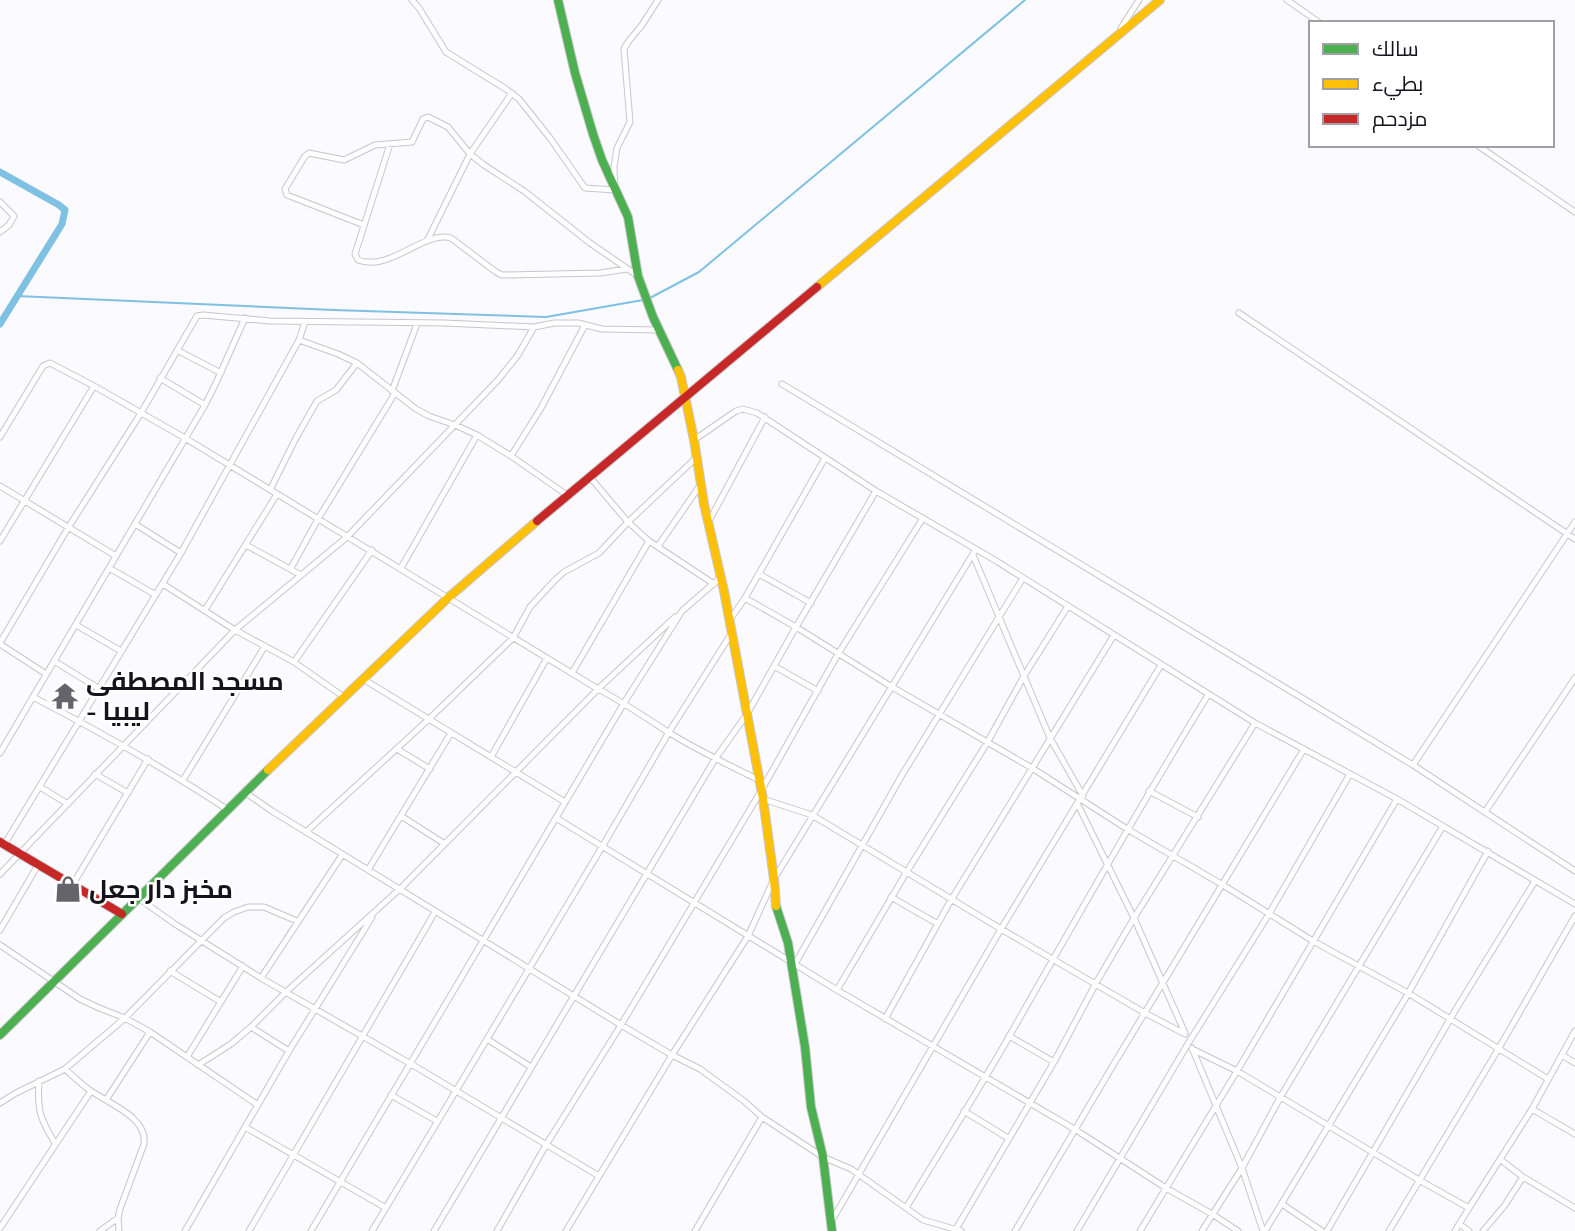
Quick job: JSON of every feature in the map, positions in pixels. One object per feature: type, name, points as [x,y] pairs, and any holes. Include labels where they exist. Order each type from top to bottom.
[{"type":"main road","points":[[558,0],[588,120],[602,160],[628,217],[638,276],[658,330],[681,377],[717,581],[729,622],[760,780],[775,904],[793,963],[811,1107],[823,1157],[832,1227]]},
{"type":"main road","points":[[0,1035],[449,597],[589,476],[1160,0]]},
{"type":"main road","points":[[2,843],[122,915]]},
{"type":"street","points":[[412,0],[446,52],[512,93],[550,138],[586,188],[615,190],[617,148],[630,122],[624,49],[658,0]]},
{"type":"street","points":[[1116,37],[1139,0]]},
{"type":"street","points":[[1287,0],[1317,21]]},
{"type":"street","points":[[427,241],[470,154],[512,93]]},
{"type":"street","points":[[364,225],[287,195],[285,189],[309,153],[344,160],[371,146],[412,142],[423,119],[428,117],[448,127],[470,154],[638,276]]},
{"type":"street","points":[[390,144],[355,256],[358,260],[379,261],[397,256],[443,236],[451,238],[502,275],[600,273],[627,268]]},
{"type":"street","points":[[1479,147],[1575,212]]},
{"type":"street","points":[[0,202],[14,215],[9,225],[0,232]]},
{"type":"street","points":[[1239,313],[1575,539]]},
{"type":"street","points":[[46,674],[0,644],[68,528],[141,413],[195,318],[200,315],[305,322],[534,327],[554,323],[578,323],[606,329],[658,330]]},
{"type":"street","points":[[0,753],[205,405],[245,318]]},
{"type":"street","points":[[2,843],[40,787],[163,584],[299,340],[305,322]]},
{"type":"street","points":[[291,568],[393,392],[417,324]]},
{"type":"street","points":[[511,456],[585,325]]},
{"type":"street","points":[[0,873],[235,630],[347,537],[504,373],[534,327]]},
{"type":"street","points":[[299,340],[357,363],[429,416],[477,435],[567,495]]},
{"type":"street","points":[[177,349],[221,373]]},
{"type":"street","points":[[0,437],[43,366],[50,363],[185,438],[668,732],[715,759],[760,780]]},
{"type":"street","points":[[270,490],[317,401],[336,390],[357,363]]},
{"type":"street","points":[[160,378],[205,405]]},
{"type":"street","points":[[782,384],[1413,765],[1575,871]]},
{"type":"street","points":[[0,541],[94,386]]},
{"type":"street","points":[[694,440],[736,411],[750,410],[765,417],[876,491],[974,552],[1023,578],[1208,695],[1397,799],[1575,904]]},
{"type":"street","points":[[708,523],[765,417]]},
{"type":"street","points":[[401,568],[477,435]]},
{"type":"street","points":[[306,832],[513,638],[530,607],[555,580],[564,572],[599,553],[697,457]]},
{"type":"street","points":[[729,622],[825,458]]},
{"type":"street","points":[[198,1065],[231,1044],[251,1027],[399,890],[598,690],[717,581],[649,541],[628,522],[589,476]]},
{"type":"street","points":[[657,547],[701,484]]},
{"type":"street","points":[[0,486],[116,556]]},
{"type":"street","points":[[434,1231],[715,759],[747,715],[876,491]]},
{"type":"street","points":[[205,610],[277,495]]},
{"type":"street","points":[[497,1231],[546,1145],[762,795],[838,654],[923,518]]},
{"type":"street","points":[[1413,765],[1575,523]]},
{"type":"street","points":[[135,524],[181,553]]},
{"type":"street","points":[[572,673],[649,541]]},
{"type":"street","points":[[246,545],[301,575]]},
{"type":"street","points":[[294,662],[372,551]]},
{"type":"street","points":[[974,552],[1050,738],[1134,918],[1216,1104],[1264,1231]]},
{"type":"street","points":[[566,1231],[672,1055],[748,936],[774,879],[974,552]]},
{"type":"street","points":[[109,568],[156,596]]},
{"type":"street","points":[[759,574],[811,603]]},
{"type":"street","points":[[793,963],[939,714],[1023,578]]},
{"type":"street","points":[[163,584],[235,630],[294,662],[344,697]]},
{"type":"street","points":[[745,598],[1032,768],[1313,941],[1408,993],[1548,1079]]},
{"type":"street","points":[[837,990],[1068,606]]},
{"type":"street","points":[[311,1231],[624,703],[682,611]]},
{"type":"street","points":[[76,625],[121,651]]},
{"type":"street","points":[[372,1231],[603,847],[668,732],[731,634]]},
{"type":"street","points":[[885,1019],[951,900],[1114,635]]},
{"type":"street","points":[[183,780],[265,646]]},
{"type":"street","points":[[491,757],[547,658]]},
{"type":"street","points":[[54,661],[99,688]]},
{"type":"street","points":[[832,1227],[858,1175],[1001,929],[1161,665]]},
{"type":"street","points":[[774,666],[818,691]]},
{"type":"street","points":[[1485,812],[1575,678]]},
{"type":"street","points":[[363,679],[565,802]]},
{"type":"street","points":[[906,1208],[1009,1036],[1127,828],[1208,695]]},
{"type":"street","points":[[33,697],[123,744],[228,810]]},
{"type":"street","points":[[246,793],[482,941],[713,1077],[762,1117],[823,1157],[850,1168],[929,1223],[958,1230],[1134,918],[1255,723]]},
{"type":"street","points":[[368,870],[452,733]]},
{"type":"street","points":[[397,749],[430,769]]},
{"type":"street","points":[[1015,1231],[1304,749]]},
{"type":"street","points":[[73,884],[148,759]]},
{"type":"street","points":[[95,774],[128,793]]},
{"type":"street","points":[[1077,1231],[1269,914],[1350,774]]},
{"type":"street","points":[[40,787],[68,804]]},
{"type":"street","points":[[1149,791],[1198,817]]},
{"type":"street","points":[[762,795],[812,815],[905,873],[1185,1034]]},
{"type":"street","points":[[1140,1231],[1397,799]]},
{"type":"street","points":[[401,816],[445,844]]},
{"type":"street","points":[[556,818],[885,1019],[1076,1130],[1238,1231]]},
{"type":"street","points":[[1202,1231],[1443,827]]},
{"type":"street","points":[[1264,1231],[1408,993],[1488,851]]},
{"type":"street","points":[[261,978],[342,855]]},
{"type":"street","points":[[0,930],[38,865]]},
{"type":"street","points":[[1282,1205],[1324,1231],[1535,881]]},
{"type":"street","points":[[138,898],[261,978],[599,1176]]},
{"type":"street","points":[[891,898],[938,924]]},
{"type":"street","points":[[0,1104],[65,1069],[125,1018],[233,912],[248,907],[264,907],[297,921]]},
{"type":"street","points":[[185,1231],[289,1051],[375,911]]},
{"type":"street","points":[[248,1231],[435,912]]},
{"type":"street","points":[[1389,1231],[1575,916]]},
{"type":"street","points":[[0,945],[80,999],[150,1032],[258,1105]]},
{"type":"street","points":[[187,1057],[243,966]]},
{"type":"street","points":[[170,971],[220,1002]]},
{"type":"street","points":[[251,1027],[289,1051]]},
{"type":"street","points":[[1455,1231],[1532,1109],[1575,1031]]},
{"type":"street","points":[[106,1101],[150,1032]]},
{"type":"street","points":[[1009,1036],[1054,1062]]},
{"type":"street","points":[[486,1040],[531,1067]]},
{"type":"street","points":[[1190,1046],[1281,1096],[1419,1181],[1469,1208]]},
{"type":"street","points":[[1562,1055],[1575,1063]]},
{"type":"street","points":[[65,1069],[91,1091],[138,1123],[145,1136],[118,1218],[119,1231]]},
{"type":"street","points":[[39,1082],[38,1107],[55,1143]]},
{"type":"street","points":[[0,1228],[91,1091]]},
{"type":"street","points":[[391,1095],[437,1121]]},
{"type":"street","points":[[1532,1109],[1575,1134]]},
{"type":"street","points":[[964,1111],[1008,1138]]},
{"type":"street","points":[[695,1231],[762,1117]]},
{"type":"street","points":[[245,1127],[386,1208]]},
{"type":"street","points":[[1501,1160],[1523,1177],[1575,1208]]},
{"type":"street","points":[[1483,1231],[1505,1205],[1523,1177]]},
{"type":"street","points":[[100,1231],[118,1218]]},
{"type":"street","points":[[1459,1224],[1469,1231]]},
{"type":"waterway","points":[[648,299],[699,272],[1025,0]]},
{"type":"waterway","points":[[0,172],[65,210],[62,224],[0,324]]},
{"type":"waterway","points":[[17,296],[546,317],[643,300]]},
{"type":"traffic: fast","points":[[558,0],[593,134],[628,217],[638,276],[653,317],[678,370]]},
{"type":"traffic: fast","points":[[0,1035],[268,770]]},
{"type":"traffic: fast","points":[[776,906],[788,943],[805,1047],[811,1107],[823,1157],[832,1231]]},
{"type":"traffic: slow","points":[[817,287],[1160,0]]},
{"type":"traffic: slow","points":[[678,370],[724,591],[763,799],[776,906]]},
{"type":"traffic: slow","points":[[268,770],[449,597],[537,521]]},
{"type":"traffic: jam","points":[[537,521],[817,287]]},
{"type":"traffic: jam","points":[[0,842],[122,914]]},
{"type":"place","name":"مسجد المصطفى - ليبيا","points":[[65,696]]},
{"type":"place","name":"مخبز دار جعل","points":[[68,889]]}]
